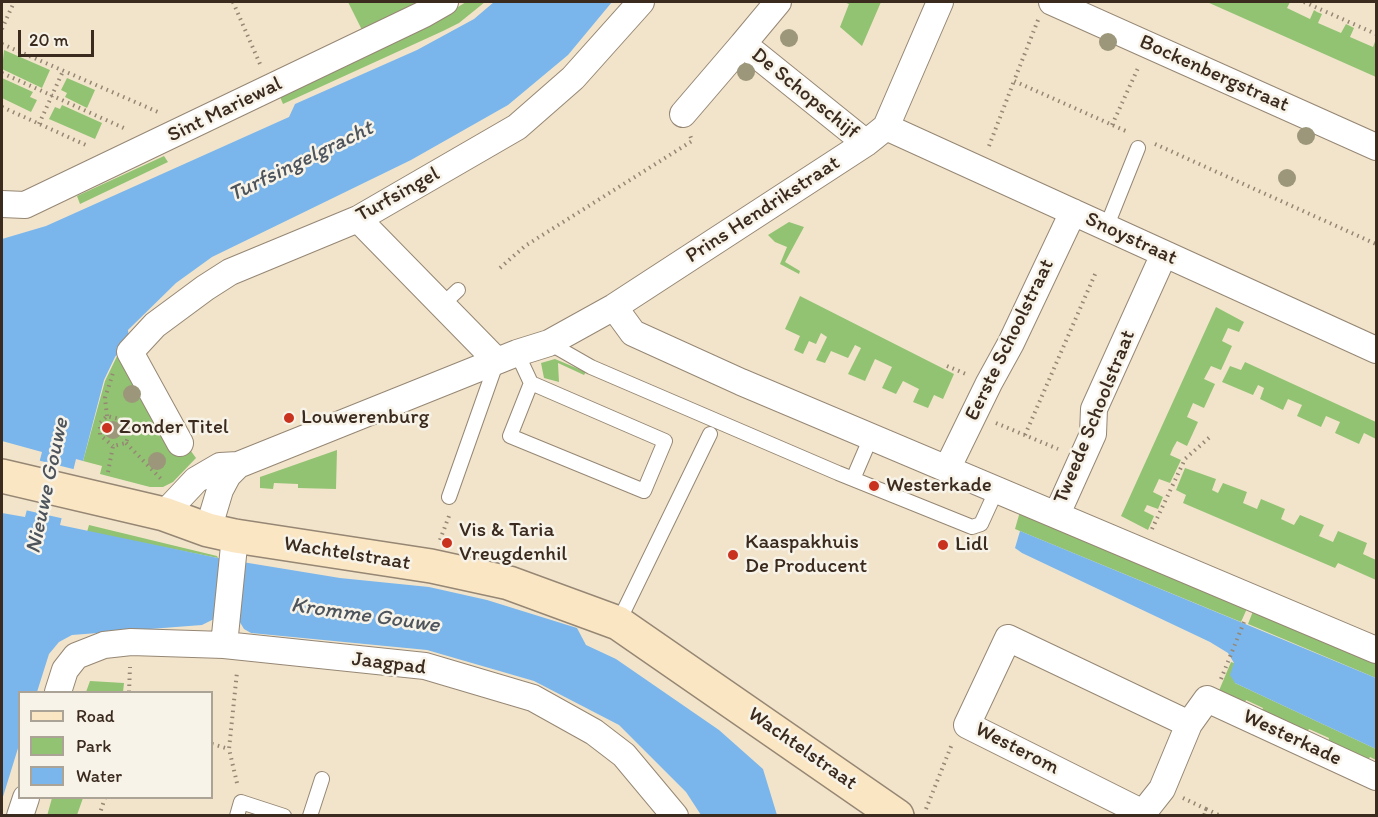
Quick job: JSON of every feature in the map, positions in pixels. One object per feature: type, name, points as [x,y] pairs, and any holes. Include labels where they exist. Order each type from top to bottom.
[{"type":"main road","name":"Wachtelstraat","points":[[17,480],[87,496],[171,505],[225,542],[431,566],[509,583],[618,623],[897,816]]},
{"type":"street","name":"Sint Mariewal","points":[[2,204],[25,205],[445,2]]},
{"type":"street","name":"Turfsingel","points":[[130,352],[155,325],[230,272],[358,219],[534,114],[598,52],[641,2]]},
{"type":"street","name":"De Schopschijf","points":[[683,114],[778,2]]},
{"type":"street","points":[[876,135],[940,2]]},
{"type":"street","name":"Bockenbergstraat","points":[[1047,6],[1148,45],[1377,147]]},
{"type":"street","name":"De Schopschijf","points":[[743,44],[876,135]]},
{"type":"street","name":"Snoystraat","points":[[876,135],[979,168],[1377,350]]},
{"type":"street","name":"Prins Hendrikstraat","points":[[171,505],[195,480],[220,466],[238,465],[507,357],[549,343],[614,307],[876,135]]},
{"type":"street","name":"Eerste Schoolstraat","points":[[947,469],[973,414],[1011,344],[1073,212]]},
{"type":"street","points":[[358,219],[450,297],[507,357]]},
{"type":"street","name":"Tweede Schoolstraat","points":[[1056,514],[1093,434],[1094,409],[1164,254]]},
{"type":"street","points":[[614,307],[633,333],[871,437],[1377,650]]},
{"type":"street","points":[[130,352],[180,442]]},
{"type":"street","points":[[230,638],[220,490],[228,475],[238,465]]},
{"type":"street","name":"Jaagpad","points":[[61,681],[76,656],[104,645],[131,642],[230,638],[425,666],[533,699],[594,732],[624,755],[675,816]]},
{"type":"street","name":"Westerom","points":[[1189,724],[1008,638],[967,724],[1143,813],[1162,789],[1189,724],[1207,699]]},
{"type":"street","name":"Westerkade","points":[[1207,699],[1377,777]]},
{"type":"street","points":[[20,816],[26,799]]},
{"type":"lane","points":[[1106,228],[1141,143]]},
{"type":"lane","points":[[549,343],[591,367],[853,479],[972,527],[981,524],[997,489]]},
{"type":"lane","points":[[449,497],[507,357],[531,383],[665,441],[644,491],[510,436],[531,383]]},
{"type":"lane","points":[[618,623],[711,434]]},
{"type":"lane","points":[[853,479],[871,437]]},
{"type":"lane","points":[[310,816],[322,779]]},
{"type":"lane","points":[[237,816],[241,802],[284,816]]},
{"type":"path","points":[[2,30],[14,2]]},
{"type":"path","points":[[233,2],[277,84]]},
{"type":"path","points":[[1304,2],[1377,34]]},
{"type":"path","points":[[979,168],[1047,6]]},
{"type":"path","points":[[2,44],[159,113],[151,117]]},
{"type":"path","points":[[1112,125],[1148,45]]},
{"type":"path","points":[[39,124],[63,71]]},
{"type":"path","points":[[2,73],[126,129]]},
{"type":"path","points":[[1014,81],[1112,125],[1141,143],[1377,244]]},
{"type":"path","points":[[2,107],[87,147],[97,142]]},
{"type":"path","points":[[500,268],[525,246],[692,141],[683,114]]},
{"type":"path","points":[[117,134],[135,125]]},
{"type":"path","points":[[1025,435],[1096,272]]},
{"type":"path","points":[[107,416],[105,398],[114,370],[130,352]]},
{"type":"path","points":[[973,414],[1080,459]]},
{"type":"path","points":[[107,416],[117,417],[128,425],[130,431],[126,443]]},
{"type":"path","points":[[107,416],[100,423],[100,435],[113,446]]},
{"type":"path","points":[[1142,552],[1185,459],[1212,435]]},
{"type":"path","points":[[87,496],[113,446],[126,443]]},
{"type":"path","points":[[126,443],[171,505]]},
{"type":"path","points":[[431,566],[453,506],[449,497]]},
{"type":"path","points":[[1228,662],[1247,615]]},
{"type":"path","points":[[230,638],[229,749],[241,802]]},
{"type":"path","points":[[129,691],[130,681]]},
{"type":"path","points":[[924,816],[955,737],[967,724]]},
{"type":"path","points":[[213,744],[229,749]]},
{"type":"path","points":[[99,816],[105,799]]},
{"type":"path","points":[[1206,809],[1221,816]]},
{"type":"green space","points":[[348,2],[421,2],[362,30]]},
{"type":"green space","points":[[466,2],[485,2],[459,23],[283,104],[278,92],[448,13]]},
{"type":"green space","points":[[843,2],[881,2],[862,46],[840,27],[849,4]]},
{"type":"green space","points":[[1207,2],[1290,2],[1287,8],[1310,19],[1314,10],[1322,14],[1318,23],[1341,33],[1346,24],[1354,28],[1350,37],[1373,47],[1376,39],[1376,77]]},
{"type":"green space","points":[[4,50],[50,70],[42,88],[2,69]]},
{"type":"green space","points":[[2,78],[33,92],[30,97],[37,100],[31,112],[2,98]]},
{"type":"green space","points":[[67,78],[95,90],[87,108],[65,97],[67,93],[61,90]]},
{"type":"green space","points":[[62,105],[102,123],[95,139],[49,119],[55,107],[60,109]]},
{"type":"green space","points":[[164,156],[168,162],[80,204],[77,196]]},
{"type":"green space","points":[[789,222],[804,227],[785,262],[800,271],[799,274],[780,264],[787,247],[775,242],[768,235]]},
{"type":"green space","points":[[800,296],[954,374],[943,399],[934,395],[928,408],[913,402],[919,389],[903,381],[896,394],[882,388],[892,367],[875,359],[865,381],[848,374],[861,348],[855,345],[848,358],[831,351],[825,363],[816,360],[827,337],[821,333],[816,344],[809,341],[803,354],[794,350],[800,336],[785,329]]},
{"type":"green space","points":[[1216,307],[1244,322],[1239,332],[1228,328],[1222,341],[1232,346],[1221,370],[1211,366],[1204,379],[1215,384],[1204,408],[1193,403],[1187,417],[1198,422],[1187,446],[1177,441],[1173,448],[1170,455],[1181,460],[1170,483],[1159,479],[1153,492],[1163,497],[1158,509],[1147,505],[1144,511],[1154,516],[1148,530],[1121,516]]},
{"type":"green space","points":[[119,352],[196,458],[173,482],[163,487],[150,487],[100,474],[102,466],[83,461],[105,381]]},
{"type":"green space","points":[[555,359],[586,372],[584,375],[558,363],[559,382],[544,378],[541,363]]},
{"type":"green space","points":[[1245,362],[1376,422],[1376,439],[1364,433],[1359,444],[1335,433],[1340,422],[1326,416],[1321,427],[1297,416],[1302,405],[1288,399],[1283,410],[1260,399],[1264,388],[1258,385],[1253,395],[1222,382],[1230,366],[1241,370]]},
{"type":"green space","points":[[337,450],[336,489],[298,488],[298,484],[274,483],[273,489],[260,488],[260,477]]},
{"type":"green space","points":[[1185,468],[1216,479],[1212,490],[1218,493],[1223,483],[1247,492],[1243,503],[1257,509],[1261,499],[1285,509],[1281,519],[1294,525],[1300,515],[1324,525],[1319,536],[1333,542],[1338,531],[1367,543],[1363,554],[1376,560],[1376,580],[1338,563],[1335,568],[1183,503],[1186,495],[1176,490]]},
{"type":"green space","points":[[1021,508],[1249,604],[1241,622],[1015,529]]},
{"type":"green space","points":[[89,525],[217,556],[218,558],[87,532]]},
{"type":"green space","points":[[1255,606],[1376,658],[1376,678],[1248,624]]},
{"type":"green space","points":[[1231,662],[1234,663],[1235,683],[1376,749],[1376,760],[1370,757],[1367,762],[1328,744],[1329,738],[1309,729],[1306,734],[1261,713],[1263,708],[1246,700],[1244,705],[1218,693]]},
{"type":"green space","points":[[90,681],[124,683],[123,691],[86,691]]},
{"type":"green space","points":[[52,799],[83,799],[77,815],[47,816]]},
{"type":"water","points":[[494,2],[612,2],[568,55],[508,105],[411,160],[212,257],[176,283],[128,330],[129,339],[115,357],[104,380],[83,461],[76,459],[60,525],[218,558],[340,578],[429,587],[487,600],[577,628],[586,645],[616,659],[719,730],[763,769],[777,815],[701,815],[686,792],[619,725],[534,681],[427,650],[251,633],[244,629],[238,619],[214,619],[202,625],[72,635],[59,642],[49,654],[37,691],[18,691],[18,748],[2,800],[2,513],[25,517],[42,452],[2,441],[2,239],[46,226],[289,117],[295,104],[417,50],[474,19]]},
{"type":"water","points":[[1020,531],[1376,678],[1376,749],[1235,683],[1230,675],[1234,663],[1228,653],[1210,642],[1022,553],[1015,548]]},
{"type":"pier","points":[[37,460],[77,470],[65,519],[25,510]]},
{"type":"place","name":"Louwerenburg","points":[[289,418]]},
{"type":"place","name":"Zonder Titel","points":[[107,428]]},
{"type":"place","name":"Westerkade","points":[[874,486]]},
{"type":"place","name":"Vis & Taria Vreugdenhil","points":[[447,543]]},
{"type":"place","name":"Lidl","points":[[943,545]]},
{"type":"place","name":"Kaaspakhuis De Producent","points":[[733,555]]},
{"type":"water label","name":"Turfsingelgracht","points":[[301,162]]},
{"type":"water label","name":"Nieuwe Gouwe","points":[[48,486]]},
{"type":"water label","name":"Kromme Gouwe","points":[[365,616]]}]
